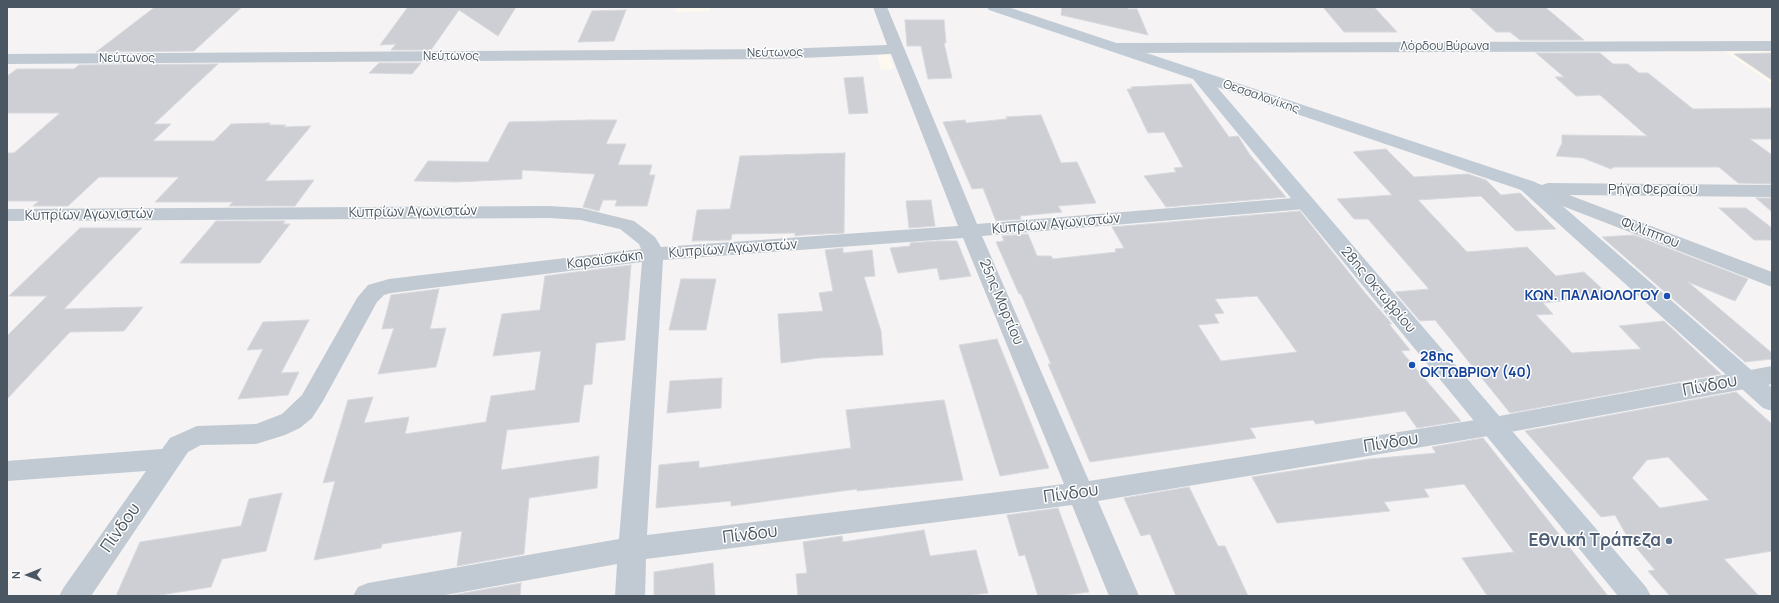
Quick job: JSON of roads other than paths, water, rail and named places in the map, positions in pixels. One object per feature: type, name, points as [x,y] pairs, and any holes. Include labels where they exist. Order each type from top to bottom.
[{"type":"main road","name":"Θεσσαλονίκης","points":[[994,7],[1531,188]]},
{"type":"main road","name":"28ης Οκτωβρίου","points":[[1198,75],[1636,596]]},
{"type":"main road","points":[[1531,188],[1759,377],[1772,402]]},
{"type":"street","name":"25ης Μαρτίου","points":[[880,7],[970,231],[1082,493],[1124,596]]},
{"type":"street","name":"Λόρδου Βύρωνα","points":[[1118,48],[1772,46]]},
{"type":"street","name":"Νεύτωνος","points":[[7,59],[780,54],[896,49]]},
{"type":"street","name":"Ρήγα Φεραίου","points":[[1531,188],[1772,191]]},
{"type":"street","name":"Φιλίππου","points":[[1531,188],[1772,280]]},
{"type":"street","name":"Κυπρίων Αγωνιστών","points":[[7,215],[549,212],[581,214],[627,225],[648,241],[654,254],[970,231],[1306,203]]},
{"type":"street","name":"Καραϊσκάκη","points":[[169,459],[179,445],[197,436],[256,434],[276,428],[291,421],[311,401],[368,298],[383,288],[654,254],[632,549],[630,596]]},
{"type":"street","name":"Πίνδου","points":[[368,596],[632,549],[1082,493],[1494,426],[1759,377]]},
{"type":"street","name":"Πίνδου","points":[[74,596],[169,459]]},
{"type":"street","points":[[7,471],[169,459]]},
{"type":"place","name":"ΚΩΝ. ΠΑΛΑΙΟΛΟΓΟΥ","points":[[1667,296]]},
{"type":"place","name":"28ης ΟΚΤΩΒΡΙΟΥ (40)","points":[[1412,365]]},
{"type":"place","name":"Εθνική Τράπεζα","points":[[1669,541]]}]
